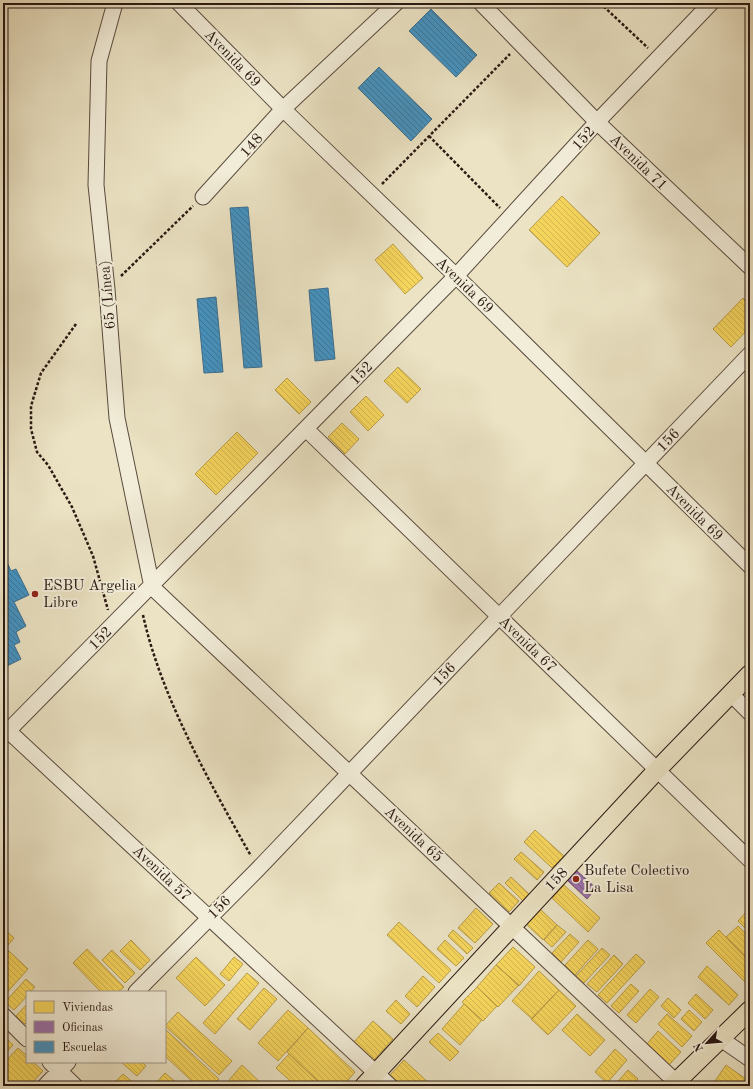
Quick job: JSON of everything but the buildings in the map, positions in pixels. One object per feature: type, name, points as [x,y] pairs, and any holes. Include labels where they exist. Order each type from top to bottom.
[{"type":"main road","name":"158","points":[[370,1080],[657,770],[750,674]]},
{"type":"main road","points":[[674,1084],[750,1010]]},
{"type":"street","name":"65 (Línea)","points":[[115,3],[99,61],[96,185],[118,418],[152,587]]},
{"type":"street","name":"Avenida 69","points":[[179,3],[283,109],[456,276],[750,566]]},
{"type":"street","name":"148","points":[[203,197],[283,109],[396,3]]},
{"type":"street","name":"Avenida 71","points":[[481,3],[597,122],[750,268]]},
{"type":"street","name":"152","points":[[5,731],[152,587],[456,276],[597,122],[711,3]]},
{"type":"street","name":"156","points":[[137,991],[258,869],[750,354]]},
{"type":"street","name":"Avenida 67","points":[[306,429],[750,860]]},
{"type":"street","name":"Avenida 65","points":[[152,587],[512,927],[674,1084]]},
{"type":"street","points":[[730,694],[750,712]]},
{"type":"street","name":"Avenida 57","points":[[5,731],[209,917],[370,1080],[390,1086]]},
{"type":"street","points":[[3,1015],[26,1038]]},
{"type":"street","points":[[721,1039],[750,1059]]},
{"type":"street","points":[[45,1086],[59,1065],[75,1086]]},
{"type":"path","points":[[600,3],[659,57]]},
{"type":"path","points":[[372,194],[521,43]]},
{"type":"path","points":[[429,136],[510,218]]},
{"type":"path","points":[[107,289],[203,197]]},
{"type":"path","points":[[76,324],[41,373],[31,406],[31,429],[37,452],[48,465],[72,507],[93,556],[113,626]]},
{"type":"path","points":[[140,599],[150,645],[181,721],[224,809],[258,869]]},
{"type":"place","name":"ESBU Argelia Libre","points":[[35,594]]},
{"type":"place","name":"Bufete Colectivo La Lisa","points":[[576,879]]}]
